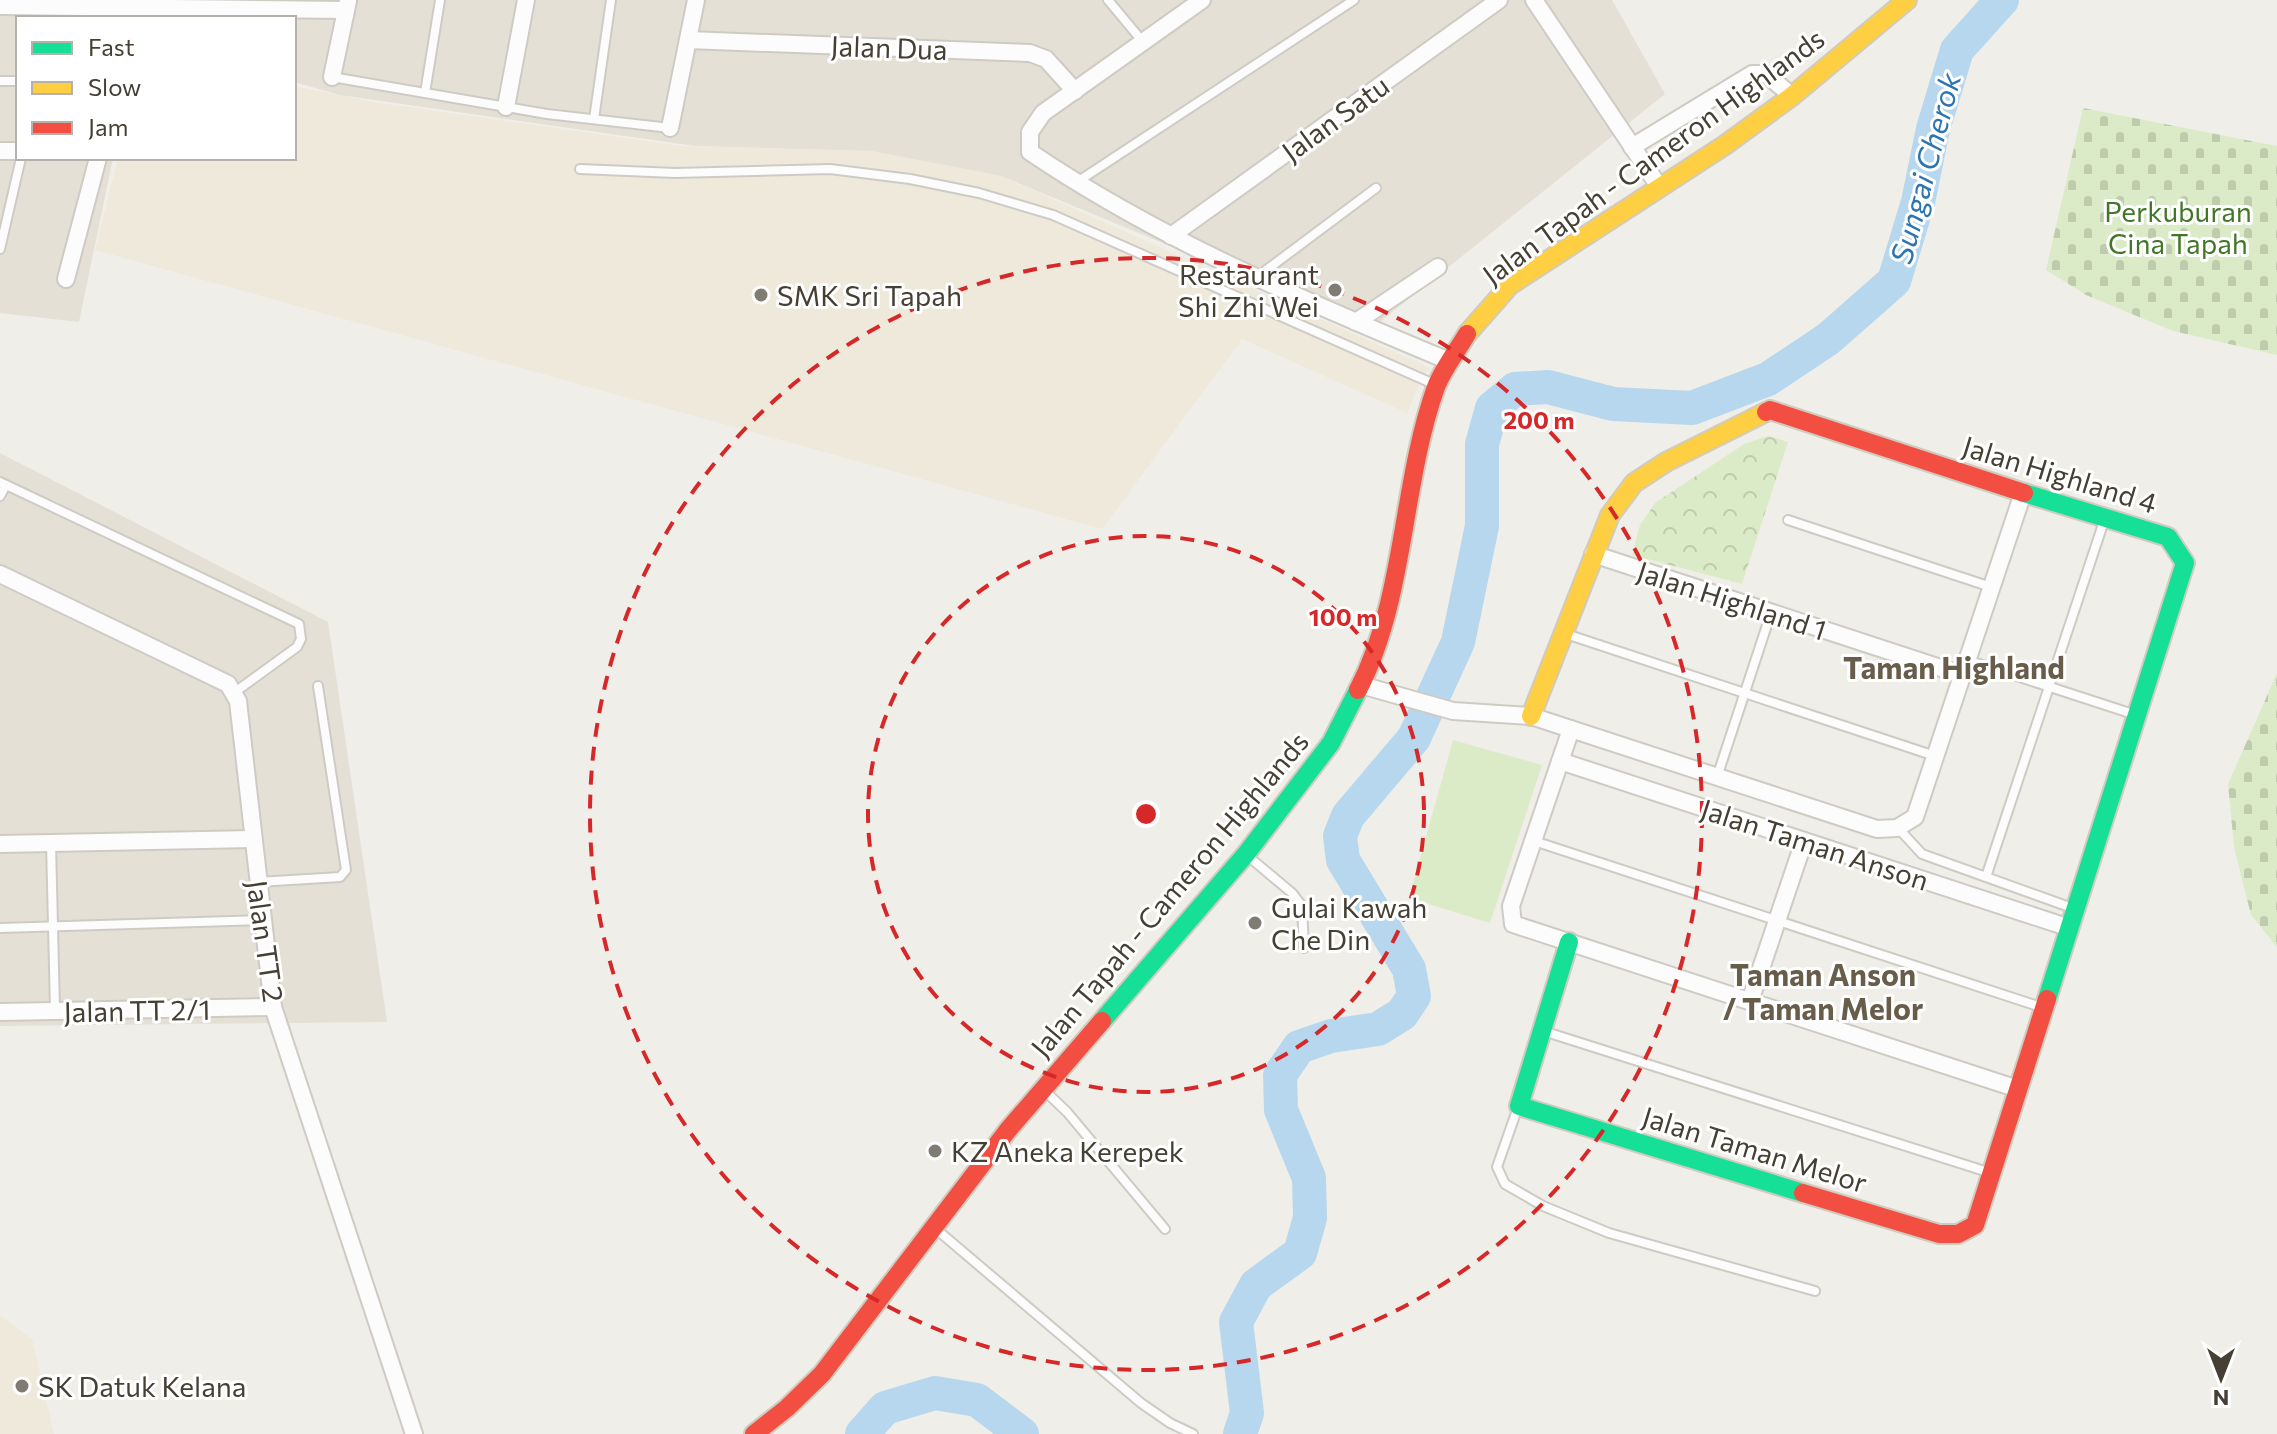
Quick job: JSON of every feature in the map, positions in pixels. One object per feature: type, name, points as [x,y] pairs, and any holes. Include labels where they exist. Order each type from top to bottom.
[{"type":"street","points":[[506,107],[526,0]]},
{"type":"street","points":[[670,128],[696,0]]},
{"type":"street","points":[[1202,0],[1043,113],[1030,132],[1030,152],[1076,183],[1171,236],[1356,322],[1449,361]]},
{"type":"street","name":"Jalan Satu","points":[[1171,236],[1499,0]]},
{"type":"street","points":[[1534,0],[1660,188]]},
{"type":"street","name":"Jalan Tapah - Cameron Highlands","points":[[754,1434],[822,1374],[933,1226],[1043,1089],[1246,854],[1331,743],[1377,646],[1417,458],[1437,385],[1469,330],[1510,285],[1660,188],[1792,96],[1907,0]]},
{"type":"street","points":[[0,6],[124,13],[347,5],[332,77]]},
{"type":"street","name":"Jalan Dua","points":[[688,40],[1030,53],[1046,59],[1075,91]]},
{"type":"street","points":[[1632,147],[1752,74],[1766,74],[1792,96]]},
{"type":"street","points":[[66,279],[97,160]]},
{"type":"street","points":[[1356,322],[1438,267]]},
{"type":"street","name":"Jalan Highland 4","points":[[1593,554],[1610,515],[1634,483],[1666,462],[1770,410],[2168,537],[2185,563],[1975,1225]]},
{"type":"street","points":[[1361,685],[1453,711],[1531,716],[1877,829],[1897,828],[1915,817],[2023,493]]},
{"type":"street","points":[[1531,716],[1593,554]]},
{"type":"street","name":"Jalan Highland 1","points":[[1593,554],[1771,613],[1964,668]]},
{"type":"street","points":[[0,574],[228,684],[235,692]]},
{"type":"street","name":"Jalan TT 2","points":[[235,692],[273,1007],[414,1434]]},
{"type":"street","points":[[1571,729],[1511,906],[1513,924],[2018,1089]]},
{"type":"street","name":"Jalan Taman Anson","points":[[1560,761],[2070,928]]},
{"type":"street","points":[[0,844],[253,839]]},
{"type":"street","points":[[1750,1001],[1804,841]]},
{"type":"street","points":[[1519,1106],[1569,942]]},
{"type":"street","name":"Jalan TT 2/1","points":[[0,1012],[273,1007]]},
{"type":"street","name":"Jalan Taman Melor","points":[[1519,1106],[1939,1234],[1958,1234],[1975,1225]]},
{"type":"lane","points":[[425,93],[440,0]]},
{"type":"lane","points":[[594,119],[611,0]]},
{"type":"lane","points":[[1108,0],[1143,42]]},
{"type":"lane","points":[[1076,183],[1354,0]]},
{"type":"lane","points":[[332,77],[506,107],[670,128]]},
{"type":"lane","points":[[0,249],[21,160]]},
{"type":"lane","points":[[580,169],[675,173],[830,169],[910,179],[979,193],[1053,215],[1437,385]]},
{"type":"lane","points":[[1257,277],[1376,188]]},
{"type":"lane","points":[[0,496],[3,483],[299,624],[301,639],[297,647],[235,692]]},
{"type":"lane","points":[[1986,877],[2106,518]]},
{"type":"lane","points":[[1788,520],[1991,587]]},
{"type":"lane","points":[[1717,777],[1771,613]]},
{"type":"lane","points":[[1563,633],[1935,756]]},
{"type":"lane","points":[[1964,668],[2049,687],[2137,716]]},
{"type":"lane","points":[[258,882],[340,877],[346,870],[318,686]]},
{"type":"lane","points":[[1897,828],[1922,854],[2075,909]]},
{"type":"lane","points":[[1534,841],[2044,1008]]},
{"type":"lane","points":[[51,843],[55,1011]]},
{"type":"lane","points":[[1246,854],[1292,893],[1302,906],[1304,948]]},
{"type":"lane","points":[[0,928],[263,920]]},
{"type":"lane","points":[[1541,1030],[1992,1174]]},
{"type":"lane","points":[[1043,1089],[1067,1112],[1165,1229]]},
{"type":"lane","points":[[1519,1106],[1497,1167],[1505,1184],[1543,1206],[1609,1233],[1815,1291]]},
{"type":"lane","points":[[933,1226],[1141,1403],[1170,1423],[1190,1432]]},
{"type":"shaded area","points":[[0,0],[1612,0],[1665,94],[1371,329],[1001,176],[871,151],[695,146],[340,95],[296,83],[296,16],[16,16],[16,160],[113,160],[79,322],[0,313]]},
{"type":"shaded area","name":"SMK Sri Tapah","points":[[296,86],[373,102],[682,146],[871,151],[1001,176],[1430,368],[1422,378],[1407,413],[1242,339],[1102,529],[95,250],[118,160],[296,160]]},
{"type":"shaded area","points":[[0,453],[328,622],[387,1022],[0,1026]]},
{"type":"shaded area","name":"SK Datuk Kelana","points":[[0,1316],[32,1339],[54,1434],[0,1434]]},
{"type":"green space","name":"Perkuburan Cina Tapah","points":[[2083,108],[2277,146],[2277,355],[2173,331],[2086,295],[2046,270]]},
{"type":"green space","points":[[1768,436],[1788,442],[1742,584],[1632,555],[1640,525],[1655,503],[1744,444]]},
{"type":"green space","points":[[2277,673],[2277,947],[2251,915],[2234,847],[2228,784]]},
{"type":"green space","points":[[1453,740],[1542,765],[1490,923],[1409,898]]},
{"type":"waterway","name":"Sungai Cherok","points":[[1240,1434],[1247,1413],[1236,1322],[1256,1285],[1300,1253],[1310,1218],[1309,1178],[1281,1110],[1280,1075],[1299,1047],[1331,1036],[1378,1029],[1402,1014],[1414,996],[1409,969],[1343,860],[1340,836],[1348,816],[1414,738],[1458,642],[1482,526],[1482,444],[1492,408],[1515,389],[1548,387],[1613,404],[1692,408],[1768,379],[1828,339],[1894,281],[1957,50],[2002,0]]},
{"type":"waterway","name":"Sungai Cherok","points":[[862,1434],[885,1408],[935,1393],[977,1400],[1022,1434]]},
{"type":"traffic: fast","points":[[2024,493],[2168,537],[2185,563],[2047,999]]},
{"type":"traffic: fast","points":[[1102,1021],[1246,854],[1331,743],[1358,690]]},
{"type":"traffic: fast","points":[[1569,942],[1519,1106],[1803,1193]]},
{"type":"traffic: slow","points":[[1467,334],[1510,285],[1725,145],[1792,96],[1907,0]]},
{"type":"traffic: slow","points":[[1531,716],[1610,515],[1634,483],[1666,462],[1766,412]]},
{"type":"traffic: jam","points":[[1358,690],[1386,617],[1416,463],[1436,387],[1467,334]]},
{"type":"traffic: jam","points":[[1766,412],[1770,410],[2024,493]]},
{"type":"traffic: jam","points":[[1803,1193],[1939,1234],[1958,1234],[1975,1225],[2047,999]]},
{"type":"traffic: jam","points":[[754,1434],[822,1374],[1008,1130],[1102,1021]]},
{"type":"place","name":"Restaurant Shi Zhi Wei","points":[[1335,290]]},
{"type":"place","name":"SMK Sri Tapah","points":[[761,295]]},
{"type":"place","name":"Gulai Kawah Che Din","points":[[1255,923]]},
{"type":"place","name":"KZ Aneka Kerepek","points":[[935,1151]]},
{"type":"place","name":"SK Datuk Kelana","points":[[22,1386]]},
{"type":"district","name":"Taman Highland","points":[[1954,666]]},
{"type":"district","name":"Taman Anson / Taman Melor","points":[[1823,990]]}]
